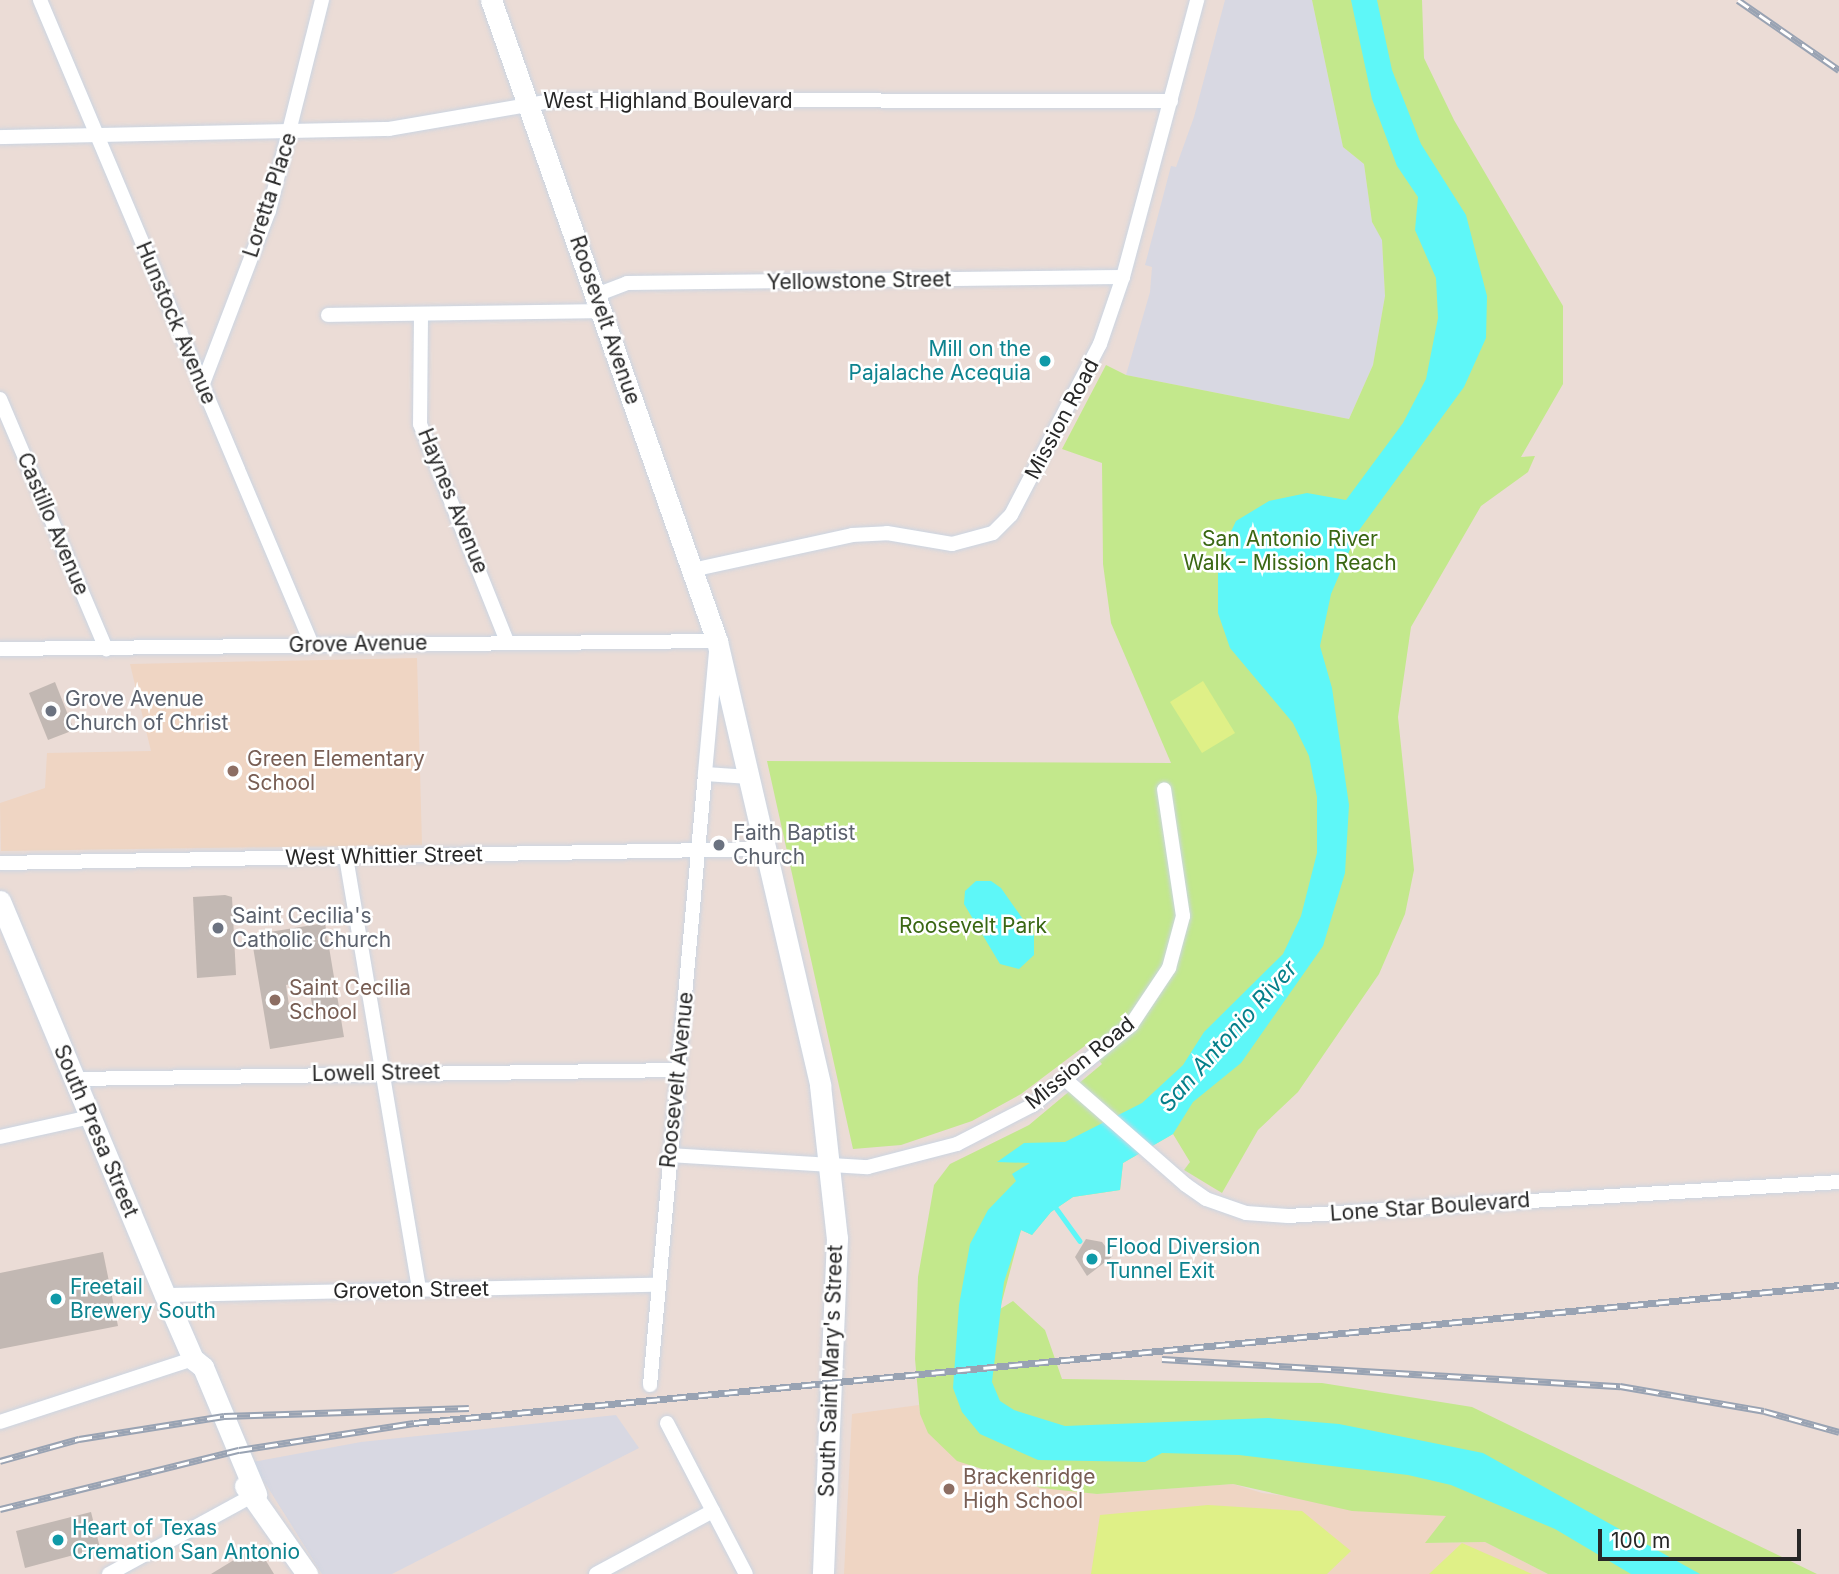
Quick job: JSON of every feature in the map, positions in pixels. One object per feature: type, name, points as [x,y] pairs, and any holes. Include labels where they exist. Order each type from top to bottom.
[{"type":"main road","name":"Roosevelt Avenue","points":[[491,0],[717,641],[820,1085],[832,1167]]},
{"type":"main road","name":"South Presa Street","points":[[1,907],[193,1359],[193,1372],[227,1453],[306,1574]]},
{"type":"main road","name":"South Saint Mary's Street","points":[[822,1574],[836,1250],[832,1167]]},
{"type":"street","name":"Hunstock Avenue","points":[[40,0],[312,645]]},
{"type":"street","name":"Loretta Place","points":[[202,386],[269,211],[322,0]]},
{"type":"street","name":"Mission Road","points":[[692,570],[852,536],[887,533],[952,544],[993,533],[1011,515],[1076,393],[1124,277],[1197,0]]},
{"type":"street","name":"West Highland Boulevard","points":[[0,137],[290,134],[389,129],[528,103],[1171,101]]},
{"type":"street","name":"Yellowstone Street","points":[[328,315],[421,314],[599,303],[627,283],[1124,277]]},
{"type":"street","name":"Haynes Avenue","points":[[421,314],[420,424],[507,642]]},
{"type":"street","name":"Castillo Avenue","points":[[0,399],[106,649]]},
{"type":"street","name":"Grove Avenue","points":[[0,649],[717,641]]},
{"type":"street","name":"Roosevelt Avenue","points":[[650,1385],[717,641]]},
{"type":"street","points":[[705,774],[750,777]]},
{"type":"street","name":"Mission Road","points":[[669,1155],[832,1167],[868,1167],[957,1144],[1033,1105],[1066,1080],[1143,1010],[1179,939],[1182,896],[1164,789]]},
{"type":"street","name":"West Whittier Street","points":[[0,863],[767,849]]},
{"type":"street","points":[[346,857],[419,1290]]},
{"type":"street","name":"Lowell Street","points":[[73,1079],[679,1070]]},
{"type":"street","name":"Lone Star Boulevard","points":[[1066,1080],[1163,1166],[1225,1207],[1288,1216],[1839,1182]]},
{"type":"street","points":[[0,1137],[90,1117]]},
{"type":"street","name":"Groveton Street","points":[[165,1295],[657,1285]]},
{"type":"street","points":[[0,1422],[193,1359]]},
{"type":"street","points":[[667,1423],[746,1574]]},
{"type":"street","points":[[109,1574],[256,1494]]},
{"type":"street","points":[[596,1574],[713,1511]]},
{"type":"shaded area","points":[[1225,0],[1312,0],[1343,147],[1364,164],[1372,222],[1382,239],[1385,296],[1373,365],[1349,419],[1126,375],[1150,292],[1152,267],[1145,265],[1171,166],[1176,167],[1194,117]]},
{"type":"shaded area","name":"Green Elementary School","points":[[417,658],[422,845],[1,851],[0,803],[45,788],[47,753],[151,751],[130,664]]},
{"type":"shaded area","name":"Brackenridge High School","points":[[919,1405],[920,1414],[976,1471],[998,1479],[1097,1494],[1233,1484],[1262,1493],[1447,1516],[1426,1543],[1485,1542],[1548,1574],[844,1574],[852,1414]]},
{"type":"shaded area","points":[[616,1415],[639,1448],[392,1574],[322,1574],[252,1462],[361,1442]]},
{"type":"green space","name":"San Antonio River Walk - Mission Reach","points":[[1312,0],[1422,0],[1424,58],[1454,120],[1563,306],[1563,384],[1521,457],[1535,456],[1528,472],[1481,506],[1411,627],[1398,717],[1414,870],[1405,914],[1379,974],[1298,1092],[1258,1130],[1222,1193],[1184,1170],[1190,1162],[1173,1134],[1123,1163],[1120,1190],[1073,1197],[1051,1212],[1032,1235],[1021,1230],[1000,1309],[1013,1301],[1045,1330],[1062,1379],[1322,1383],[1472,1407],[1817,1574],[1548,1574],[1485,1542],[1425,1543],[1446,1516],[1352,1511],[1233,1484],[1097,1494],[1041,1488],[957,1461],[928,1433],[920,1414],[915,1359],[918,1277],[934,1185],[950,1164],[1029,1125],[1102,1064],[1086,1045],[1021,1094],[972,1121],[901,1145],[853,1149],[767,761],[1171,763],[1111,623],[1103,564],[1102,463],[1062,449],[1106,365],[1126,375],[1349,419],[1373,365],[1385,296],[1382,240],[1372,222],[1364,164],[1343,147]]},
{"type":"green space","points":[[1203,681],[1235,733],[1202,753],[1170,702]]},
{"type":"green space","points":[[1208,1505],[1302,1511],[1351,1551],[1327,1574],[1091,1574],[1100,1515]]},
{"type":"green space","points":[[1462,1543],[1532,1574],[1429,1574]]},
{"type":"water","name":"San Antonio River","points":[[1351,0],[1377,0],[1392,70],[1421,144],[1466,215],[1487,296],[1486,338],[1464,387],[1357,533],[1331,594],[1320,646],[1332,688],[1349,805],[1345,873],[1323,946],[1241,1063],[1193,1102],[1173,1134],[1123,1163],[1120,1190],[1073,1197],[1051,1212],[1032,1235],[1021,1230],[1004,1282],[992,1382],[1000,1401],[1014,1410],[1065,1426],[1268,1418],[1339,1424],[1483,1453],[1700,1574],[1631,1574],[1555,1529],[1451,1485],[1408,1475],[1239,1455],[1162,1453],[1145,1462],[1038,1460],[980,1434],[962,1412],[953,1388],[959,1305],[970,1244],[988,1210],[1016,1181],[1012,1174],[1030,1163],[997,1162],[1024,1143],[1065,1142],[1142,1103],[1183,1065],[1204,1032],[1283,954],[1301,916],[1317,853],[1317,797],[1309,756],[1293,723],[1230,648],[1218,613],[1218,559],[1236,521],[1269,501],[1307,493],[1346,500],[1403,423],[1426,379],[1438,318],[1436,278],[1415,230],[1418,197],[1397,166],[1372,99]]},
{"type":"water","points":[[976,881],[991,881],[1001,888],[1034,935],[1034,955],[1019,969],[1000,964],[964,904],[965,891]]},
{"type":"building","name":"Grove Avenue Church of Christ","points":[[55,682],[74,730],[48,740],[29,693]]},
{"type":"building","name":"Saint Cecilia's Catholic Church","points":[[193,897],[232,897],[236,975],[197,978]]},
{"type":"building","name":"Saint Cecilia School","points":[[325,923],[344,1037],[270,1049],[251,935]],"holes":[[[308,981],[314,1016],[291,1019],[286,985]]]},
{"type":"building","name":"Flood Diversion Tunnel Exit","points":[[1086,1239],[1102,1242],[1113,1256],[1087,1276],[1075,1257]]},
{"type":"building","name":"Freetail Brewery South","points":[[103,1252],[118,1326],[0,1349],[0,1273]]},
{"type":"building","name":"Heart of Texas Cremation San Antonio","points":[[91,1512],[100,1548],[25,1568],[16,1531]]},
{"type":"building","points":[[257,1546],[274,1574],[211,1574]]},
{"type":"waterway","points":[[1054,1205],[1080,1241]]},
{"type":"railway","points":[[1738,0],[1839,70]]},
{"type":"railway","points":[[0,1509],[239,1450],[414,1423],[1839,1285]]},
{"type":"railway","points":[[1162,1359],[1620,1386],[1764,1411],[1839,1432]]},
{"type":"railway","points":[[0,1461],[79,1439],[224,1416],[469,1408]]},
{"type":"place","name":"Mill on the Pajalache Acequia","points":[[1045,361]]},
{"type":"place","name":"Grove Avenue Church of Christ","points":[[51,711]]},
{"type":"place","name":"Green Elementary School","points":[[233,771]]},
{"type":"place","name":"Faith Baptist Church","points":[[719,845]]},
{"type":"place","name":"Saint Cecilia's Catholic Church","points":[[218,928]]},
{"type":"place","name":"Saint Cecilia School","points":[[275,1000]]},
{"type":"place","name":"Flood Diversion Tunnel Exit","points":[[1092,1259]]},
{"type":"place","name":"Freetail Brewery South","points":[[56,1299]]},
{"type":"place","name":"Brackenridge High School","points":[[949,1489]]},
{"type":"place","name":"Heart of Texas Cremation San Antonio","points":[[58,1540]]},
{"type":"park label","name":"Roosevelt Park","points":[[973,926]]}]
